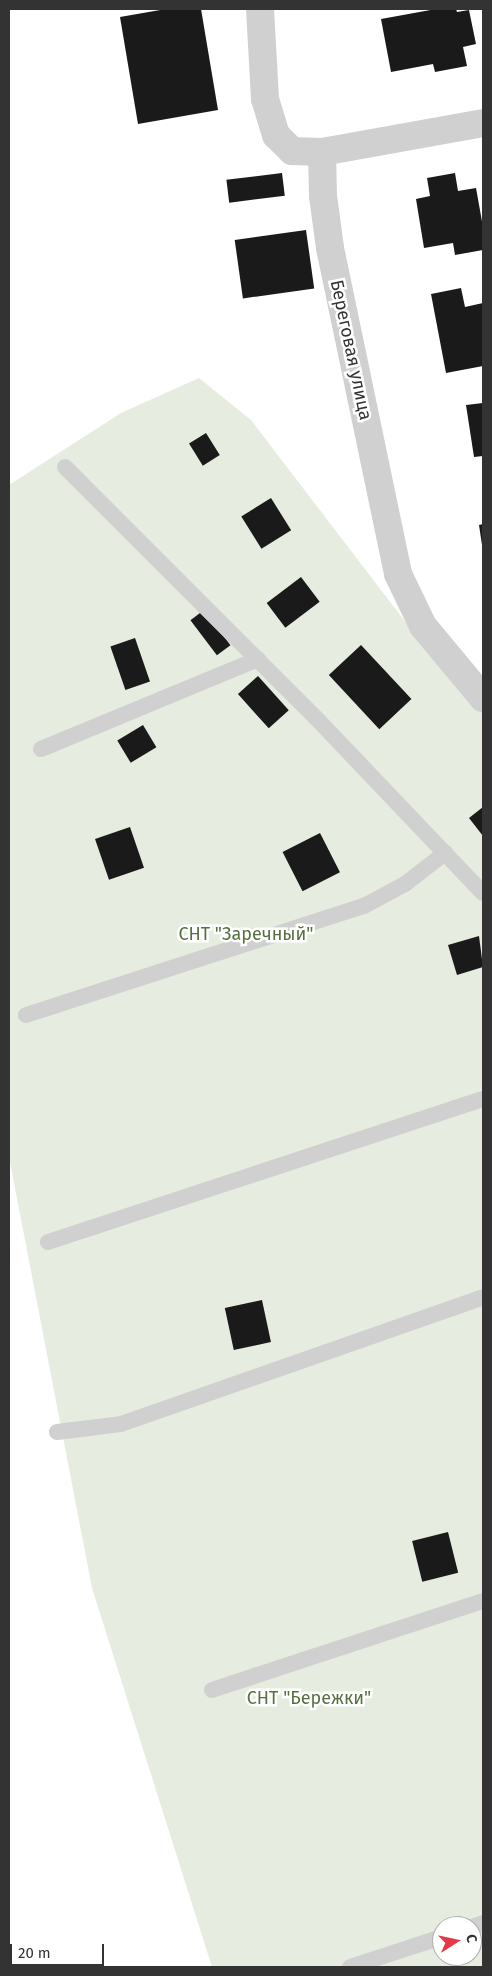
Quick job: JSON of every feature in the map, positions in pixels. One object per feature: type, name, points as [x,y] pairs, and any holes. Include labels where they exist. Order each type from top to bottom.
[{"type":"street","points":[[260,9],[265,99],[276,135],[292,151],[322,152],[483,123]]},
{"type":"street","name":"Береговая улица","points":[[322,152],[330,248],[398,574],[423,626],[483,698]]},
{"type":"lane","points":[[65,467],[258,660],[483,893]]},
{"type":"lane","points":[[41,749],[258,660]]},
{"type":"lane","points":[[26,1015],[364,906],[405,884],[445,853]]},
{"type":"lane","points":[[48,1242],[483,1099]]},
{"type":"lane","points":[[57,1432],[121,1424],[483,1297]]},
{"type":"lane","points":[[212,1690],[483,1601]]},
{"type":"lane","points":[[350,1967],[432,1940]]},
{"type":"green space","name":"СНТ \"Заречный\"","points":[[199,378],[251,420],[410,628],[483,711],[483,1967],[212,1967],[92,1588],[9,1157],[9,485],[121,413]]},
{"type":"building","points":[[166,9],[201,9],[218,110],[138,124],[120,17]]},
{"type":"building","points":[[436,9],[456,9],[457,12],[469,10],[476,44],[463,47],[467,66],[435,72],[433,64],[391,72],[381,19]]},
{"type":"building","points":[[282,173],[285,196],[229,203],[226,180]]},
{"type":"building","points":[[455,173],[458,191],[476,188],[483,227],[483,250],[455,255],[453,243],[424,248],[416,199],[430,196],[427,178]]},
{"type":"building","points":[[306,230],[314,288],[243,298],[235,240]]},
{"type":"building","points":[[461,288],[465,307],[483,303],[483,366],[446,373],[431,294]]},
{"type":"building","points":[[483,403],[483,456],[474,457],[466,405]]},
{"type":"building","points":[[206,433],[220,455],[203,466],[189,444]]},
{"type":"building","points":[[271,498],[291,530],[261,549],[241,517]]},
{"type":"building","points":[[483,524],[483,545],[482,545],[479,525]]},
{"type":"building","points":[[301,577],[320,602],[285,628],[267,603]]},
{"type":"building","points":[[204,610],[230,645],[217,655],[190,620]]},
{"type":"building","points":[[135,638],[150,681],[125,690],[110,646]]},
{"type":"building","points":[[361,645],[411,699],[379,729],[329,675]]},
{"type":"building","points":[[258,676],[289,710],[269,728],[238,694]]},
{"type":"building","points":[[143,725],[156,747],[131,763],[117,740]]},
{"type":"building","points":[[483,807],[483,836],[469,818]]},
{"type":"building","points":[[130,827],[144,868],[109,880],[95,839]]},
{"type":"building","points":[[320,833],[340,872],[303,891],[283,852]]},
{"type":"building","points":[[479,936],[483,967],[457,975],[448,945]]},
{"type":"building","points":[[262,1300],[271,1342],[234,1350],[225,1308]]},
{"type":"building","points":[[448,1532],[458,1573],[422,1582],[412,1541]]},
{"type":"park label","name":"СНТ \"Бережки\"","points":[[309,1698]]}]
